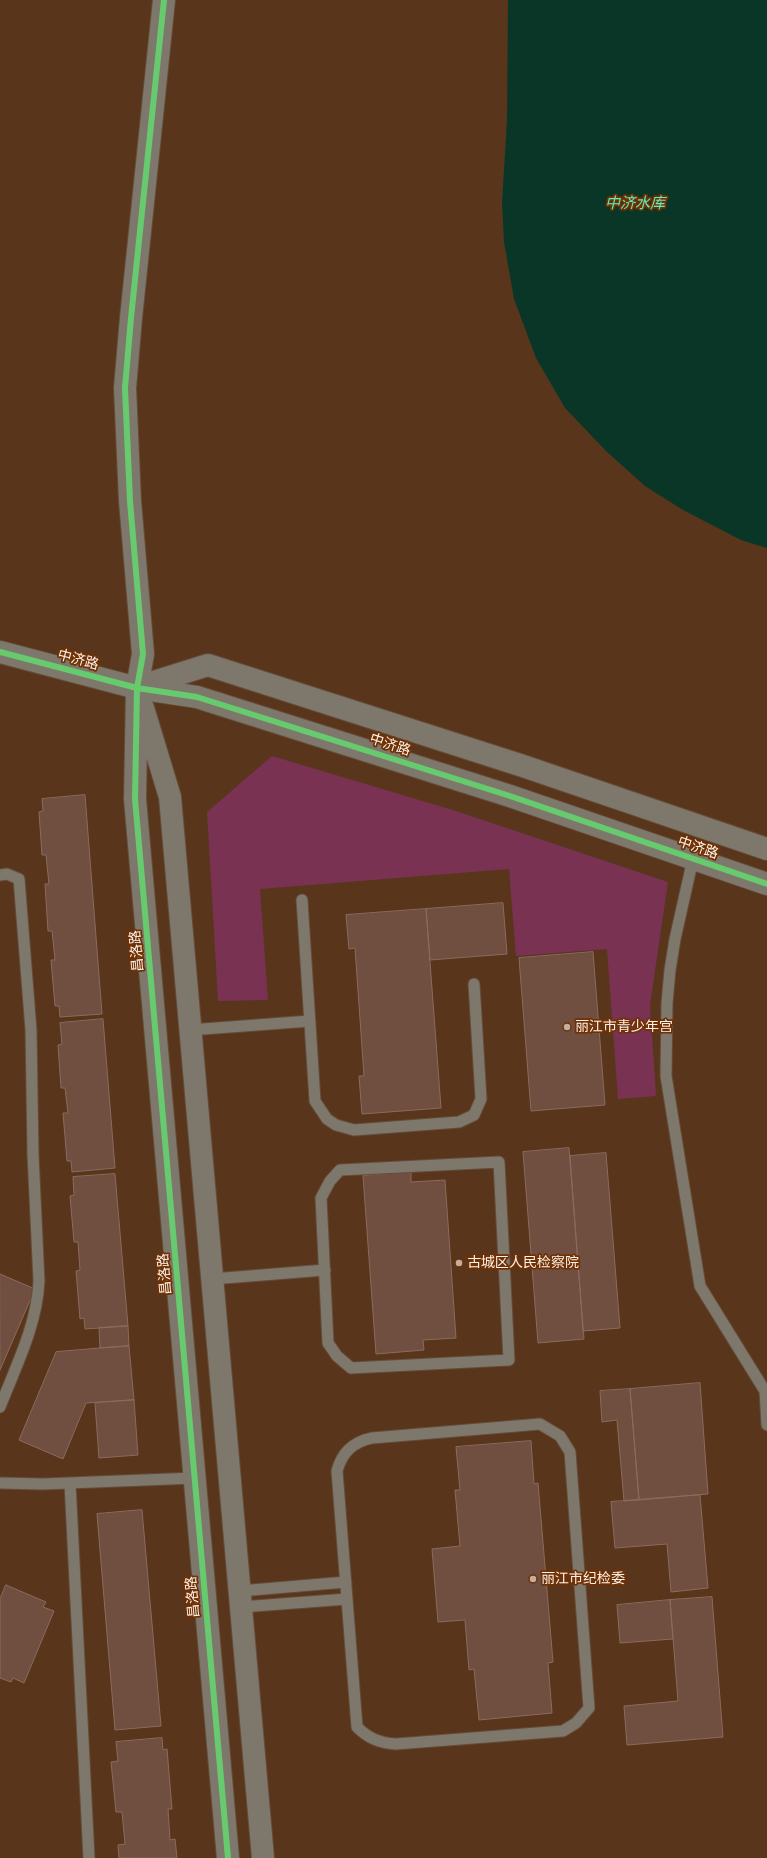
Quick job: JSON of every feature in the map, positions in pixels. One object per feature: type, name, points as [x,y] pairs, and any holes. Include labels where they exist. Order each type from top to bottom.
[{"type":"street","name":"昌洛路","points":[[164,0],[125,388],[130,501],[143,654],[136,688],[135,800],[228,1858]]},
{"type":"street","name":"中济路","points":[[0,652],[136,688],[197,697],[510,796],[767,884]]},
{"type":"street","name":"中济路","points":[[136,688],[208,665],[520,765],[767,849]]},
{"type":"street","points":[[136,688],[170,797],[263,1858]]},
{"type":"lane","points":[[693,859],[675,939],[670,970],[667,1002],[666,1076],[700,1286],[765,1391],[767,1419]]},
{"type":"lane","points":[[0,875],[8,874],[19,879],[31,1030],[33,1156],[39,1281],[39,1296],[34,1321],[0,1407]]},
{"type":"lane","points":[[302,900],[315,1101],[327,1119],[336,1125],[354,1130],[459,1122],[474,1115],[481,1099],[474,984]]},
{"type":"lane","points":[[190,1030],[310,1021]]},
{"type":"lane","points":[[499,1162],[509,1360],[351,1368],[337,1356],[328,1343],[325,1270],[321,1198],[330,1181],[340,1170],[499,1162]]},
{"type":"lane","points":[[212,1279],[325,1270]]},
{"type":"lane","points":[[540,1424],[551,1429],[560,1436],[570,1452],[589,1708],[576,1723],[563,1731],[396,1744],[384,1743],[373,1739],[357,1727],[346,1582],[337,1471],[345,1452],[353,1445],[367,1439],[540,1424]]},
{"type":"lane","points":[[0,1483],[70,1483],[195,1478]]},
{"type":"lane","points":[[70,1483],[89,1858]]},
{"type":"lane","points":[[240,1599],[346,1582]]},
{"type":"lane","points":[[240,1599],[347,1598]]},
{"type":"shaded area","points":[[272,756],[456,811],[668,882],[650,1005],[656,1096],[618,1099],[607,949],[516,956],[509,869],[260,889],[268,1000],[218,1001],[207,812]]},
{"type":"water","name":"中济水库","points":[[508,0],[767,0],[767,548],[741,540],[683,510],[645,486],[607,452],[565,408],[536,358],[514,299],[504,242],[502,203],[507,120]]},
{"type":"building","points":[[85,795],[102,1014],[60,1017],[59,1006],[55,1006],[51,960],[55,960],[52,931],[48,931],[45,884],[49,884],[46,855],[42,855],[39,812],[43,811],[42,799]]},
{"type":"building","points":[[503,903],[507,954],[430,960],[426,909]]},
{"type":"building","points":[[426,909],[441,1108],[362,1114],[359,1076],[364,1076],[355,948],[349,949],[346,915]]},
{"type":"building","name":"丽江市青少年宫","points":[[593,952],[605,1105],[531,1111],[519,958]]},
{"type":"building","points":[[103,1019],[115,1168],[72,1172],[71,1161],[67,1161],[63,1113],[68,1113],[65,1088],[61,1088],[58,1045],[62,1044],[60,1023]]},
{"type":"building","points":[[569,1148],[584,1339],[538,1343],[523,1152]]},
{"type":"building","points":[[606,1153],[620,1328],[583,1331],[570,1156]]},
{"type":"building","points":[[411,1172],[411,1182],[445,1180],[456,1338],[423,1340],[424,1350],[376,1354],[363,1176]]},
{"type":"building","points":[[115,1174],[128,1326],[85,1329],[84,1318],[80,1319],[76,1271],[80,1270],[78,1242],[74,1242],[70,1196],[74,1195],[73,1177]]},
{"type":"building","points":[[0,1274],[35,1289],[0,1370]]},
{"type":"building","points":[[128,1326],[129,1346],[100,1348],[99,1328]]},
{"type":"building","points":[[129,1346],[134,1400],[86,1403],[63,1459],[19,1440],[56,1352]]},
{"type":"building","points":[[700,1383],[708,1494],[639,1500],[630,1389]]},
{"type":"building","points":[[630,1389],[639,1500],[624,1501],[617,1420],[602,1422],[600,1391]]},
{"type":"building","points":[[134,1400],[138,1455],[99,1458],[95,1403]]},
{"type":"building","points":[[531,1441],[534,1484],[538,1483],[553,1662],[548,1663],[552,1713],[479,1720],[474,1669],[469,1670],[465,1620],[438,1622],[432,1549],[460,1546],[455,1490],[460,1490],[456,1447]]},
{"type":"building","points":[[700,1495],[708,1588],[671,1592],[667,1544],[615,1548],[611,1502]]},
{"type":"building","points":[[142,1510],[161,1726],[115,1730],[97,1514]]},
{"type":"building","points":[[6,1585],[46,1602],[43,1607],[54,1611],[24,1683],[13,1678],[11,1682],[0,1678],[0,1599]]},
{"type":"building","points":[[712,1597],[723,1737],[627,1745],[624,1706],[678,1701],[670,1600]]},
{"type":"building","points":[[670,1600],[673,1639],[620,1643],[617,1605]]},
{"type":"building","points":[[162,1738],[163,1750],[167,1749],[172,1809],[168,1809],[170,1840],[175,1839],[177,1858],[119,1858],[118,1845],[125,1844],[122,1812],[116,1812],[111,1762],[118,1761],[116,1742]]},
{"type":"cycle path","points":[[164,0],[125,388],[130,501],[143,654],[137,688],[135,799],[228,1858]]},
{"type":"cycle path","points":[[0,652],[137,688],[197,697],[510,796],[767,884]]},
{"type":"place","name":"丽江市青少年宫","points":[[567,1027]]},
{"type":"place","name":"古城区人民检察院","points":[[459,1263]]},
{"type":"place","name":"丽江市纪检委","points":[[533,1579]]}]
